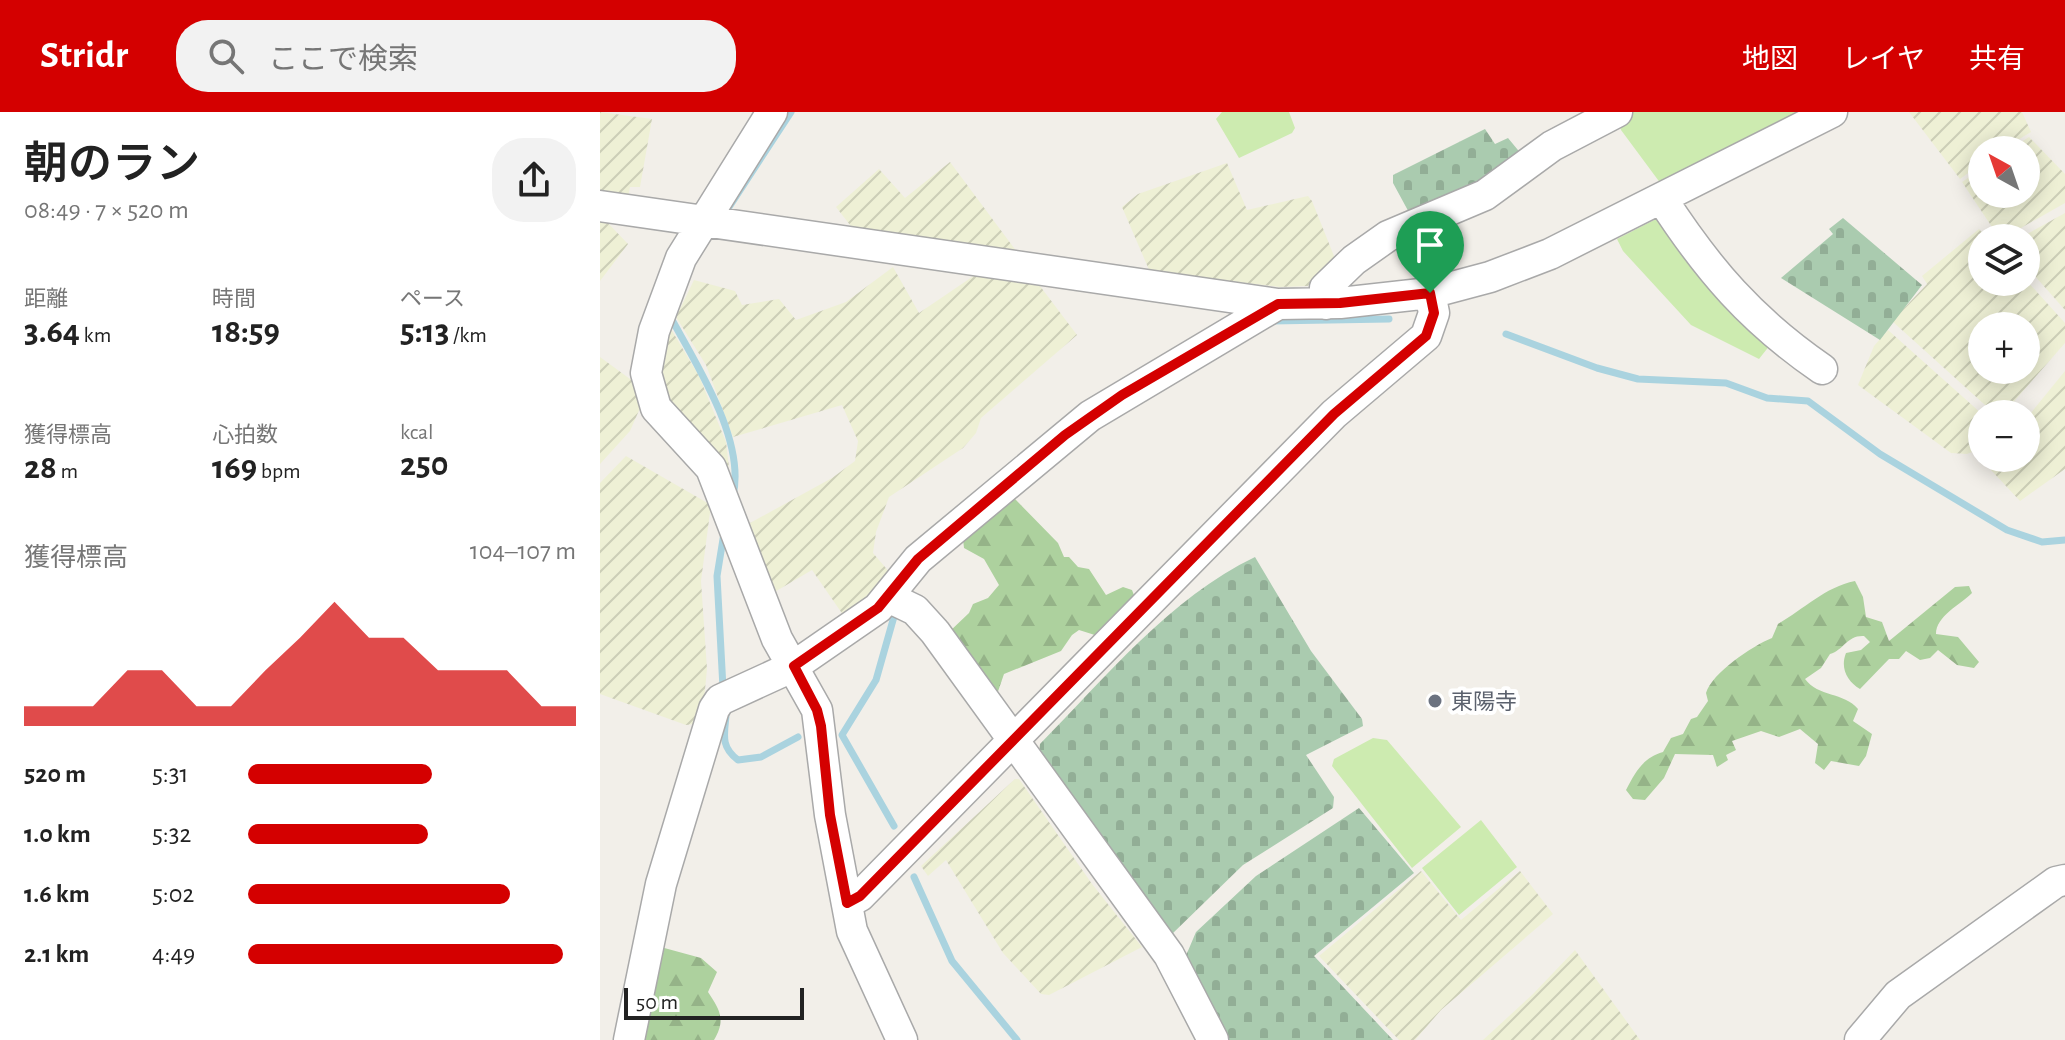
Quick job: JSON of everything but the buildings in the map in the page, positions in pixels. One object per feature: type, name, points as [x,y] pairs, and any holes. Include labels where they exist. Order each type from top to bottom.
[{"type":"street","points":[[772,112],[715,223],[681,258],[654,331],[646,373],[649,394],[656,408],[711,468],[777,639],[817,710],[830,815],[852,931],[902,1040]]},
{"type":"street","points":[[1326,304],[1325,288],[1354,260],[1388,236],[1485,195],[1552,146],[1617,112]]},
{"type":"street","points":[[600,206],[1095,275],[1278,304],[1326,304],[1430,293],[1490,277],[1550,254],[1832,112]]},
{"type":"street","points":[[1662,199],[1693,247],[1744,306],[1784,342],[1822,369]]},
{"type":"street","points":[[847,903],[860,896],[1013,744],[1334,414],[1426,336],[1434,313],[1430,293]]},
{"type":"street","points":[[629,1040],[672,844],[714,709],[723,700],[794,666],[878,608],[918,559],[1090,416],[1278,304]]},
{"type":"street","points":[[888,597],[915,610],[935,632],[1013,744],[1074,821],[1169,955],[1213,1040]]},
{"type":"street","points":[[1860,1040],[1898,995],[2056,882],[2065,880]]},
{"type":"green space","points":[[600,112],[652,119],[640,187],[630,187],[628,197],[600,193]]},
{"type":"green space","points":[[1222,112],[1289,112],[1295,128],[1292,133],[1239,158],[1216,119]]},
{"type":"green space","points":[[1630,112],[1802,112],[1661,184],[1621,130],[1620,123]]},
{"type":"green space","points":[[1909,112],[2022,112],[2031,132],[2024,136],[1968,136],[1968,173],[1960,179]]},
{"type":"green space","points":[[1485,129],[1495,144],[1508,138],[1527,161],[1412,218],[1393,183],[1393,175]]},
{"type":"green space","points":[[2040,148],[2065,174],[2065,203],[2028,224],[1990,224],[1979,208],[2040,208]]},
{"type":"green space","points":[[950,162],[1017,252],[857,234],[836,207],[879,169],[905,198]]},
{"type":"green space","points":[[1227,163],[1247,210],[1308,196],[1312,201],[1336,261],[1308,286],[1280,287],[1150,272],[1122,207],[1138,194]]},
{"type":"green space","points":[[2065,213],[2065,310],[2040,282],[2040,227]]},
{"type":"green space","points":[[1660,217],[1770,345],[1759,359],[1691,325],[1623,251],[1617,239]]},
{"type":"green space","points":[[1843,218],[1922,285],[1880,340],[1781,278],[1833,234],[1829,229]]},
{"type":"green space","points":[[600,219],[605,220],[628,244],[600,281]]},
{"type":"green space","points":[[1968,238],[1968,296],[2040,295],[2065,323],[2065,343],[2040,372],[2040,312],[1968,312],[1968,384],[2029,384],[2015,400],[1979,400],[1892,321],[1927,284],[1922,276]]},
{"type":"green space","points":[[893,267],[919,313],[975,275],[1040,286],[1077,335],[981,418],[976,433],[963,448],[889,497],[876,532],[873,553],[891,574],[848,622],[812,570],[766,597],[741,528],[832,478],[855,461],[858,441],[842,405],[733,437],[706,365],[676,317],[694,280],[735,291],[742,305],[779,299],[796,320],[846,302]]},
{"type":"green space","points":[[668,324],[699,376],[726,442],[729,467],[653,385]]},
{"type":"green space","points":[[1888,330],[1968,401],[1968,454],[1951,453],[1858,385],[1874,346]]},
{"type":"green space","points":[[600,357],[641,387],[644,399],[630,431],[600,464]]},
{"type":"green space","points":[[2065,371],[2065,469],[2020,501],[1993,472],[2040,472],[2040,402]]},
{"type":"green space","points":[[626,456],[711,505],[701,581],[707,669],[704,700],[695,724],[686,725],[600,694],[600,483]]},
{"type":"green space","points":[[1014,498],[1058,543],[1064,557],[1069,557],[1078,567],[1089,569],[1106,595],[1123,587],[1132,590],[1135,598],[1098,636],[1079,630],[1061,651],[1004,674],[994,703],[948,633],[969,613],[973,604],[988,598],[999,585],[984,559],[964,548],[963,539]]},
{"type":"green space","points":[[1255,557],[1311,651],[1362,719],[1363,726],[1306,755],[1334,797],[1333,808],[1243,865],[1171,935],[1038,763],[1040,744],[1167,617],[1224,574]]},
{"type":"green space","points":[[1855,581],[1863,597],[1866,617],[1882,622],[1889,641],[1955,587],[1969,586],[1972,593],[1944,616],[1936,634],[1958,637],[1979,662],[1974,668],[1957,665],[1938,650],[1930,658],[1920,660],[1906,651],[1899,659],[1889,659],[1860,689],[1851,682],[1844,664],[1846,653],[1861,650],[1870,642],[1864,636],[1858,636],[1830,654],[1821,668],[1805,679],[1817,689],[1846,700],[1858,709],[1853,721],[1872,734],[1866,756],[1859,766],[1831,761],[1824,770],[1815,763],[1818,744],[1800,729],[1779,737],[1761,731],[1732,741],[1736,750],[1726,755],[1728,760],[1717,767],[1713,755],[1675,754],[1664,778],[1645,800],[1633,799],[1626,790],[1637,771],[1650,758],[1663,752],[1671,738],[1683,734],[1691,719],[1697,717],[1708,701],[1706,693],[1710,685],[1724,669],[1772,638],[1778,624],[1824,593]]},
{"type":"green space","points":[[1373,738],[1387,740],[1461,827],[1412,868],[1332,766],[1334,759]]},
{"type":"green space","points":[[1015,779],[1019,779],[1092,884],[1142,947],[1049,995],[1041,994],[1003,953],[946,860],[928,876],[921,866]]},
{"type":"green space","points":[[1359,808],[1414,873],[1314,956],[1393,1040],[1223,1040],[1182,965],[1196,932],[1256,876]]},
{"type":"green space","points":[[1481,820],[1517,867],[1459,915],[1422,868]]},
{"type":"green space","points":[[1421,871],[1461,920],[1520,871],[1553,914],[1441,1010],[1415,1040],[1399,1040],[1319,956]]},
{"type":"green space","points":[[657,946],[701,958],[717,972],[708,992],[721,1021],[714,1040],[641,1040]]},
{"type":"green space","points":[[1575,950],[1640,1040],[1483,1040],[1533,994]]},
{"type":"waterway","points":[[729,207],[791,112]]},
{"type":"waterway","points":[[670,316],[705,379],[726,427],[735,474],[733,496]]},
{"type":"waterway","points":[[1271,321],[1389,319]]},
{"type":"waterway","points":[[1506,334],[1597,368],[1638,379],[1726,383],[1767,398],[1808,401],[1880,454],[2007,530],[2042,542],[2065,540]]},
{"type":"waterway","points":[[723,688],[717,576],[724,533]]},
{"type":"waterway","points":[[894,826],[842,735],[876,680],[895,613]]},
{"type":"waterway","points":[[726,716],[726,746],[738,760],[761,757],[798,737]]},
{"type":"waterway","points":[[914,877],[952,961],[1017,1040]]},
{"type":"place","name":"東陽寺","points":[[1435,701]]},
{"type":"route","points":[[1430,293],[1434,313],[1426,336],[1334,414],[1013,744],[860,896],[847,903],[830,815],[821,726],[817,710],[794,666],[878,608],[918,559],[1065,435],[1122,395],[1168,371],[1278,304],[1340,303],[1430,293]]}]
